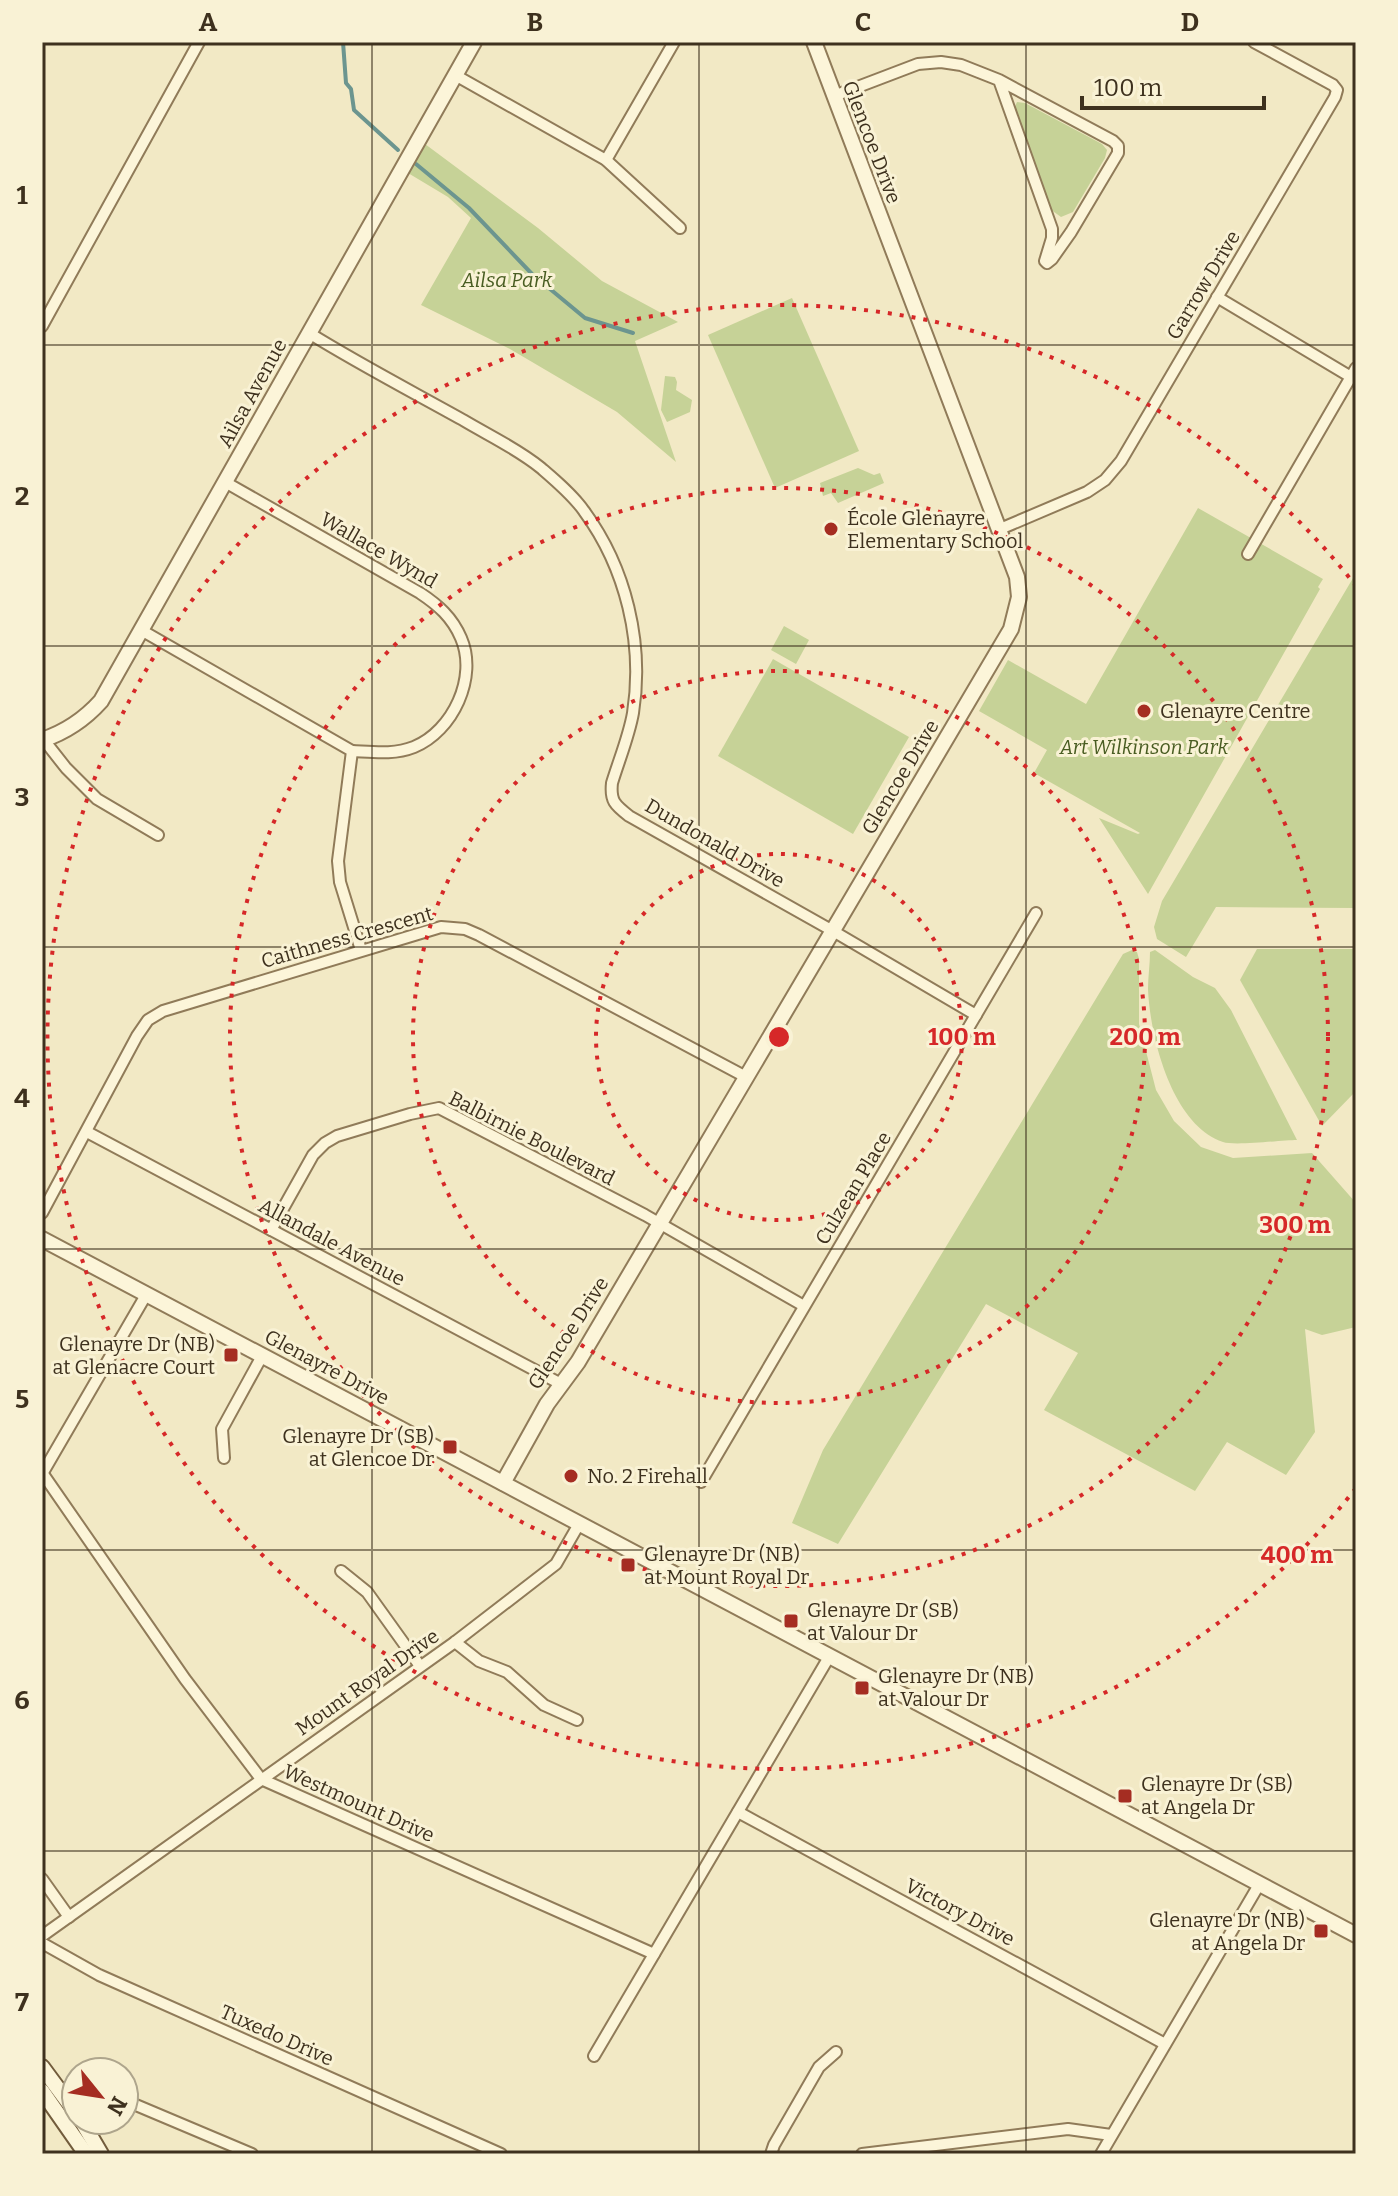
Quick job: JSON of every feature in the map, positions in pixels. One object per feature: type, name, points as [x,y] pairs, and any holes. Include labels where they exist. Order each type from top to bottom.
[{"type":"street","points":[[42,326],[199,42]]},
{"type":"street","name":"Ailsa Avenue","points":[[43,740],[86,718],[101,701],[474,42]]},
{"type":"street","points":[[606,160],[674,42]]},
{"type":"street","name":"Glencoe Drive","points":[[503,1483],[547,1404],[578,1362],[1011,629],[1019,597],[1017,577],[1000,529],[814,42]]},
{"type":"street","name":"Garrow Drive","points":[[1000,529],[1087,492],[1105,480],[1121,461],[1335,97],[1337,90],[1333,85],[1254,42]]},
{"type":"street","points":[[834,96],[918,64],[941,62],[961,65],[999,80],[1113,141],[1118,146],[1118,153],[1071,232],[1047,263],[1052,229],[999,80]]},
{"type":"street","points":[[455,75],[606,160],[680,228]]},
{"type":"street","points":[[1217,297],[1353,373],[1248,554]]},
{"type":"street","name":"Dundonald Drive","points":[[309,333],[540,467],[582,508],[599,533],[620,577],[631,613],[634,642],[636,677],[633,714],[612,783],[611,794],[616,805],[629,816],[976,1015]]},
{"type":"street","name":"Wallace Wynd","points":[[225,482],[420,593],[439,606],[462,641],[466,659],[465,681],[450,717],[434,734],[414,747],[384,753],[352,751]]},
{"type":"street","points":[[141,630],[352,751],[338,861],[340,882],[361,950]]},
{"type":"street","points":[[43,740],[97,799],[158,835]]},
{"type":"street","name":"Culzean Place","points":[[701,1482],[1036,913]]},
{"type":"street","name":"Caithness Crescent","points":[[42,1213],[148,1020],[163,1011],[441,927],[465,929],[746,1077]]},
{"type":"street","name":"Balbirnie Boulevard","points":[[271,1230],[313,1155],[325,1143],[337,1136],[432,1108],[451,1113],[804,1306]]},
{"type":"street","name":"Allandale Avenue","points":[[87,1132],[561,1384]]},
{"type":"street","name":"Glenayre Drive","points":[[42,1239],[1356,1935]]},
{"type":"street","points":[[42,1474],[146,1295]]},
{"type":"street","points":[[224,1458],[222,1429],[262,1356]]},
{"type":"street","name":"Westmount Drive","points":[[42,1474],[185,1679],[261,1779],[654,1954]]},
{"type":"street","name":"Mount Royal Drive","points":[[42,1936],[455,1642],[556,1564],[579,1524]]},
{"type":"street","points":[[341,1571],[367,1592],[420,1666]]},
{"type":"street","points":[[455,1642],[479,1661],[507,1672],[544,1705],[577,1720]]},
{"type":"street","points":[[594,2056],[829,1657]]},
{"type":"street","name":"Victory Drive","points":[[738,1812],[1165,2044]]},
{"type":"street","points":[[42,1879],[69,1917]]},
{"type":"street","points":[[1101,2154],[1260,1883]]},
{"type":"street","name":"Tuxedo Drive","points":[[42,1943],[99,1975],[501,2154]]},
{"type":"street","points":[[771,2154],[819,2067],[836,2052]]},
{"type":"street","points":[[42,2067],[60,2091]]},
{"type":"street","points":[[42,2091],[86,2154]]},
{"type":"street","points":[[140,2107],[252,2154]]},
{"type":"street","points":[[862,2154],[1068,2129],[1111,2135]]},
{"type":"street","points":[[90,2136],[101,2154]]},
{"type":"green space","points":[[1017,102],[1025,103],[1102,144],[1107,150],[1073,212],[1061,217],[1050,209],[1014,109]]},
{"type":"green space","name":"Ailsa Park","points":[[425,144],[538,228],[602,281],[678,322],[635,341],[676,462],[617,412],[510,349],[421,305],[471,218],[448,197],[408,173]]},
{"type":"green space","points":[[792,298],[859,451],[775,488],[708,335]]},
{"type":"green space","points":[[665,376],[675,377],[676,390],[692,400],[690,412],[667,422],[661,410]]},
{"type":"green space","points":[[858,468],[874,475],[880,473],[884,483],[838,503],[831,493],[823,496],[820,483]]},
{"type":"green space","name":"Art Wilkinson Park","points":[[1198,508],[1323,579],[1148,894],[1099,818],[1140,833],[1034,773],[1047,750],[979,711],[1008,660],[1086,704]]},
{"type":"green space","points":[[1356,573],[1356,908],[1216,907],[1186,957],[1157,939],[1154,927],[1162,901]]},
{"type":"green space","points":[[784,626],[809,640],[796,664],[771,650]]},
{"type":"green space","points":[[773,659],[909,737],[853,834],[718,756]]},
{"type":"green space","points":[[1257,949],[1356,949],[1356,1091],[1322,1126],[1240,980]]},
{"type":"green space","points":[[1132,950],[1137,952],[1139,959],[1139,1024],[1156,1090],[1174,1121],[1201,1147],[1233,1158],[1312,1153],[1356,1203],[1356,1327],[1322,1335],[1305,1329],[1315,1432],[1286,1475],[1227,1442],[1195,1491],[1044,1410],[1078,1353],[986,1304],[838,1544],[792,1523],[823,1450],[1123,954]]},
{"type":"green space","points":[[1155,950],[1193,977],[1215,988],[1231,1010],[1297,1140],[1223,1142],[1205,1133],[1190,1118],[1167,1077],[1153,1031],[1148,984],[1150,952]]},
{"type":"waterway","points":[[343,42],[346,83],[351,89],[354,110],[398,150]]},
{"type":"waterway","points":[[416,164],[469,208],[532,274],[585,318],[633,333]]},
{"type":"place","name":"École Glenayre Elementary School","points":[[831,529]]},
{"type":"place","name":"Glenayre Centre","points":[[1144,711]]},
{"type":"place","name":"Glenayre Dr (NB) at Glenacre Court","points":[[231,1355]]},
{"type":"place","name":"Glenayre Dr (SB) at Glencoe Dr","points":[[450,1447]]},
{"type":"place","name":"No. 2 Firehall","points":[[571,1476]]},
{"type":"place","name":"Glenayre Dr (NB) at Mount Royal Dr","points":[[628,1565]]},
{"type":"place","name":"Glenayre Dr (SB) at Valour Dr","points":[[791,1621]]},
{"type":"place","name":"Glenayre Dr (NB) at Valour Dr","points":[[862,1688]]},
{"type":"place","name":"Glenayre Dr (SB) at Angela Dr","points":[[1125,1796]]},
{"type":"place","name":"Glenayre Dr (NB) at Angela Dr","points":[[1321,1931]]}]
